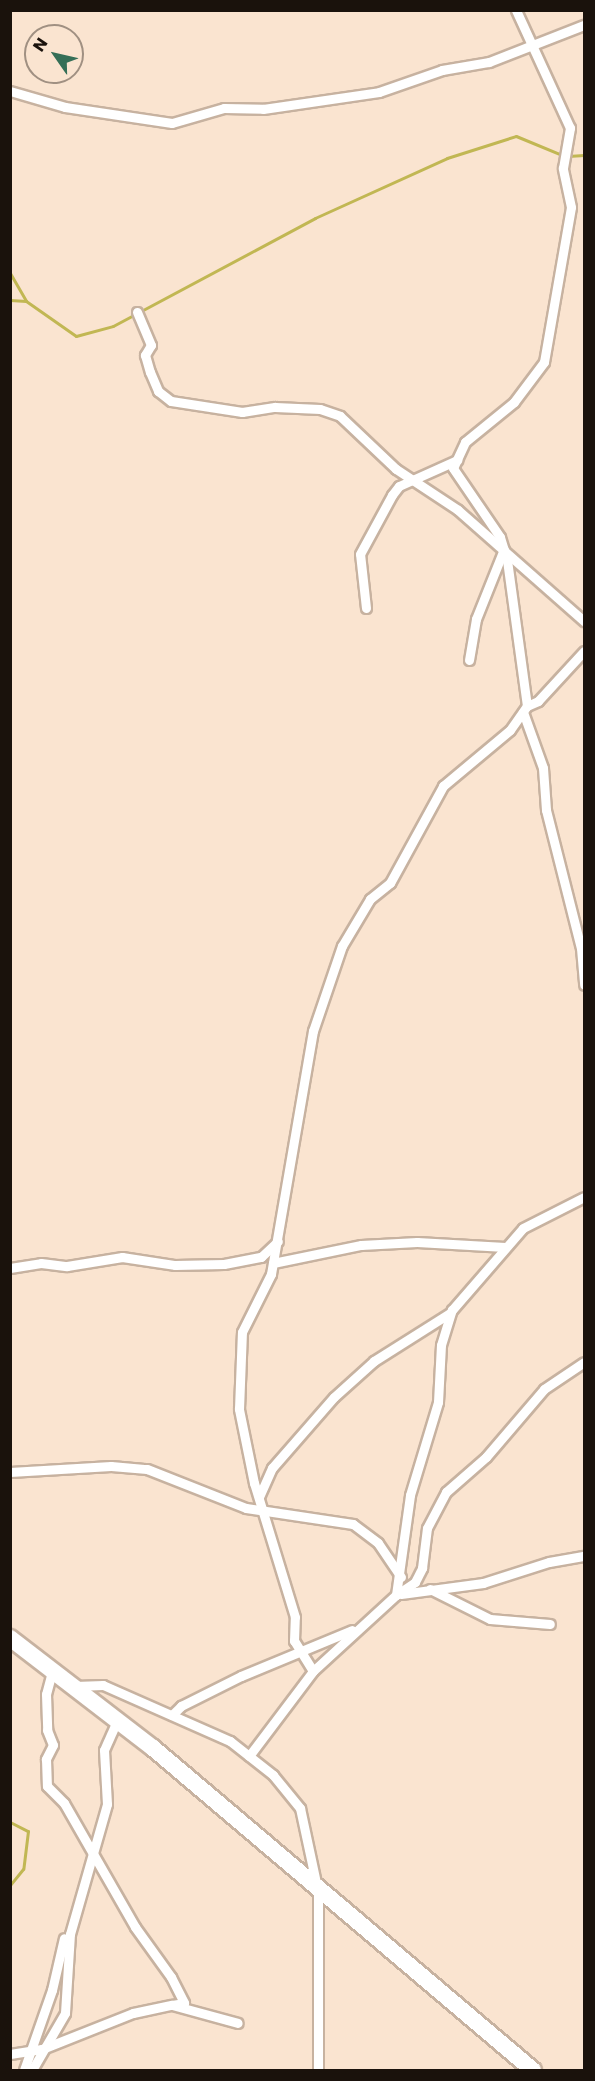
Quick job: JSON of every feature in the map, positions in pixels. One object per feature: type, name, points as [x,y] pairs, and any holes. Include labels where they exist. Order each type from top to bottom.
[{"type":"highway","points":[[10,1638],[54,1667],[318,1892],[533,2070]]},
{"type":"street","points":[[516,10],[534,44],[570,128],[563,168],[571,207],[544,362],[531,382],[465,442],[453,468],[504,549],[525,709],[543,768],[546,810],[581,948],[585,985]]},
{"type":"street","points":[[10,91],[65,108],[172,123],[224,108],[263,109],[379,92],[534,44],[585,25]]},
{"type":"street","points":[[137,312],[151,345],[145,355],[150,372],[158,391],[171,400],[242,412],[275,407],[320,409],[340,416],[415,481],[504,549],[585,621]]},
{"type":"street","points":[[366,609],[360,554],[393,495],[399,486],[415,481],[457,460]]},
{"type":"street","points":[[469,660],[476,619],[504,549]]},
{"type":"street","points":[[313,1671],[294,1641],[295,1617],[258,1499],[239,1409],[242,1332],[273,1263],[279,1240],[313,1030],[342,945],[370,899],[390,883],[443,786],[510,730],[525,709],[538,701],[585,651]]},
{"type":"street","points":[[258,1499],[272,1468],[334,1397],[375,1361],[450,1313],[505,1247],[534,1220],[585,1197]]},
{"type":"street","points":[[10,1268],[41,1263],[67,1266],[122,1257],[175,1265],[224,1264],[261,1257],[279,1240]]},
{"type":"street","points":[[273,1263],[361,1245],[417,1242],[505,1247]]},
{"type":"street","points":[[396,1595],[401,1577],[410,1495],[438,1402],[441,1345],[450,1313]]},
{"type":"street","points":[[249,1756],[313,1671],[359,1627],[415,1582],[422,1568],[427,1528],[446,1491],[486,1457],[544,1389],[585,1362]]},
{"type":"street","points":[[10,1472],[111,1466],[147,1469],[262,1512],[352,1524],[378,1543],[401,1577]]},
{"type":"street","points":[[396,1595],[483,1583],[549,1562],[585,1556]]},
{"type":"street","points":[[430,1589],[490,1619],[550,1624]]},
{"type":"street","points":[[172,1715],[181,1706],[241,1676],[301,1654],[359,1627]]},
{"type":"street","points":[[10,2054],[46,2048],[132,2013],[184,2003],[93,1857],[64,1803],[47,1786],[46,1759],[53,1745],[47,1730],[46,1694],[54,1667]]},
{"type":"street","points":[[75,1686],[103,1685],[230,1741],[273,1775],[300,1808],[318,1892],[318,2070]]},
{"type":"street","points":[[32,2070],[65,2013],[70,1934],[107,1804],[104,1750],[117,1722]]},
{"type":"street","points":[[24,2070],[33,2050],[64,1938]]},
{"type":"street","points":[[172,2005],[238,2023]]},
{"type":"waterway","points":[[10,273],[26,301],[76,336],[113,326],[315,218],[447,158],[516,136],[562,155]]},
{"type":"waterway","points":[[568,156],[584,155]]},
{"type":"waterway","points":[[10,300],[26,301]]},
{"type":"waterway","points":[[10,1822],[28,1831],[23,1869],[10,1885]]}]
